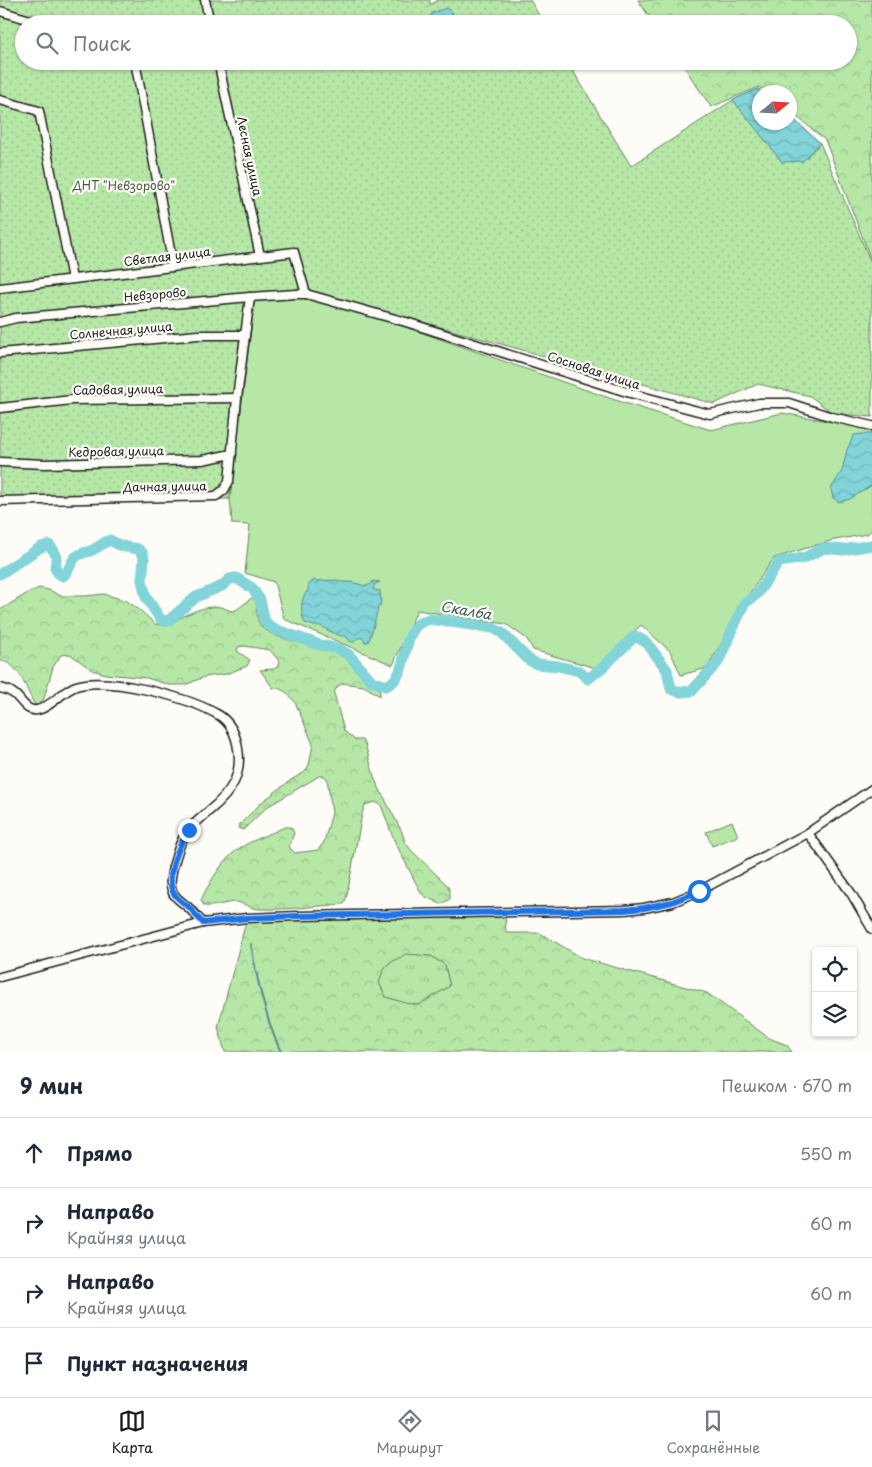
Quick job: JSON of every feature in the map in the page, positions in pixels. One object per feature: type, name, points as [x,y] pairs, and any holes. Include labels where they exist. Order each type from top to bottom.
[{"type":"street","points":[[205,0],[208,15]]},
{"type":"street","points":[[0,11],[15,15]]},
{"type":"street","points":[[137,70],[173,266]]},
{"type":"street","name":"Лесная улица","points":[[220,70],[260,256]]},
{"type":"street","points":[[0,100],[39,111],[72,279]]},
{"type":"street","name":"Светлая улица","points":[[0,288],[294,252],[310,295]]},
{"type":"street","name":"Невзорово","points":[[0,322],[16,318],[250,297],[310,295]]},
{"type":"street","name":"Сосновая улица","points":[[310,295],[406,322],[630,393],[710,414],[759,404],[789,403],[832,417],[872,426]]},
{"type":"street","name":"Дачная улица","points":[[0,501],[216,496],[224,490],[229,482],[244,335],[250,297]]},
{"type":"street","name":"Солнечная улица","points":[[0,353],[198,335],[244,335]]},
{"type":"street","name":"Садовая улица","points":[[0,408],[72,400],[237,398]]},
{"type":"street","name":"Кедровая улица","points":[[0,462],[45,464],[202,460],[232,454]]},
{"type":"street","points":[[0,688],[8,690],[15,695],[26,707],[37,710],[62,693],[77,686],[102,683],[114,684],[142,689],[199,705],[217,714],[227,722],[234,732],[237,744],[239,769],[236,778],[227,795],[193,826],[182,842],[176,855],[170,881],[174,894],[203,923]]},
{"type":"street","points":[[0,978],[203,923],[247,918],[624,910],[672,902],[699,891],[808,833],[872,789]]},
{"type":"street","points":[[808,833],[851,893],[872,929]]},
{"type":"green space","name":"ДНТ \"Невзорово\"","points":[[0,0],[430,0],[430,5],[438,0],[530,0],[539,15],[15,15],[15,70],[572,70],[631,166],[733,100],[752,92],[752,130],[797,130],[797,122],[820,143],[872,265],[872,417],[832,413],[810,396],[758,384],[714,404],[309,290],[308,293],[255,296],[230,499],[0,503]]},
{"type":"green space","points":[[638,0],[872,0],[872,262],[825,140],[797,117],[797,85],[752,85],[752,90],[711,107],[686,70],[857,70],[857,15],[648,15]]},
{"type":"green space","points":[[308,293],[612,399],[711,430],[782,413],[872,430],[872,530],[867,534],[830,541],[774,558],[751,591],[707,668],[681,675],[670,651],[641,625],[596,668],[533,650],[527,639],[506,624],[417,610],[393,665],[284,619],[274,582],[245,573],[250,525],[232,524],[230,499],[255,296]]},
{"type":"green space","points":[[39,588],[49,590],[61,596],[104,594],[127,601],[155,624],[166,626],[199,609],[221,607],[233,611],[252,598],[256,600],[258,620],[264,629],[272,634],[332,652],[346,659],[361,676],[380,690],[380,696],[364,686],[343,683],[337,687],[334,693],[344,731],[355,740],[362,740],[365,744],[375,780],[402,832],[405,842],[448,886],[450,899],[441,904],[421,893],[394,840],[381,805],[375,802],[365,805],[362,814],[344,904],[270,909],[256,909],[234,902],[204,906],[201,900],[216,873],[232,854],[243,846],[285,827],[291,827],[294,833],[289,847],[295,853],[318,850],[324,842],[332,813],[327,778],[324,776],[319,776],[267,807],[243,830],[238,828],[262,802],[305,772],[309,765],[313,744],[295,702],[286,692],[273,688],[260,670],[274,669],[278,666],[279,661],[270,650],[244,646],[238,647],[237,651],[250,660],[247,666],[226,674],[204,677],[185,685],[169,685],[147,678],[106,674],[92,670],[70,654],[61,655],[53,667],[41,704],[35,705],[22,678],[13,666],[0,661],[0,610]]},
{"type":"green space","points":[[732,821],[738,836],[712,846],[706,832]]},
{"type":"green space","points":[[505,911],[506,933],[540,933],[582,958],[707,993],[769,1038],[787,1045],[792,1052],[225,1052],[218,1027],[247,918]],"holes":[[[406,954],[431,956],[445,965],[450,986],[419,1005],[386,997],[379,983],[383,970],[388,964]]]},
{"type":"green space","points":[[405,953],[431,956],[445,965],[450,986],[419,1005],[386,997],[379,983],[382,973],[388,964]]},
{"type":"water","points":[[446,8],[452,12],[453,15],[431,15]]},
{"type":"water","points":[[752,92],[752,124],[733,100]]},
{"type":"water","points":[[797,122],[820,143],[803,161],[782,162],[757,130],[797,130]]},
{"type":"water","points":[[872,434],[872,485],[850,499],[839,502],[833,498],[831,489],[842,471],[847,450],[854,435]]},
{"type":"water","points":[[314,580],[337,580],[366,586],[373,581],[380,582],[375,584],[373,588],[380,591],[381,600],[368,642],[365,642],[363,638],[357,638],[354,642],[346,636],[341,636],[321,626],[305,623],[302,601],[310,583]]},
{"type":"waterway","name":"Скалба","points":[[0,574],[41,547],[49,545],[56,555],[55,568],[63,576],[77,556],[110,540],[121,546],[138,549],[143,554],[142,580],[146,597],[161,620],[168,621],[196,597],[222,586],[230,579],[236,578],[252,588],[260,600],[265,622],[274,629],[320,645],[339,649],[349,655],[372,681],[386,686],[395,680],[400,671],[413,630],[419,623],[430,619],[493,628],[502,633],[529,660],[537,664],[579,671],[588,679],[635,636],[647,643],[667,670],[671,689],[680,692],[692,691],[718,662],[744,604],[757,594],[779,562],[804,558],[824,548],[843,550],[872,545]]},
{"type":"waterway","points":[[251,944],[262,999],[270,1026],[281,1052]]},
{"type":"route","points":[[189,830],[176,855],[170,881],[174,894],[203,923],[247,918],[298,916],[624,910],[672,902],[699,891]]}]
